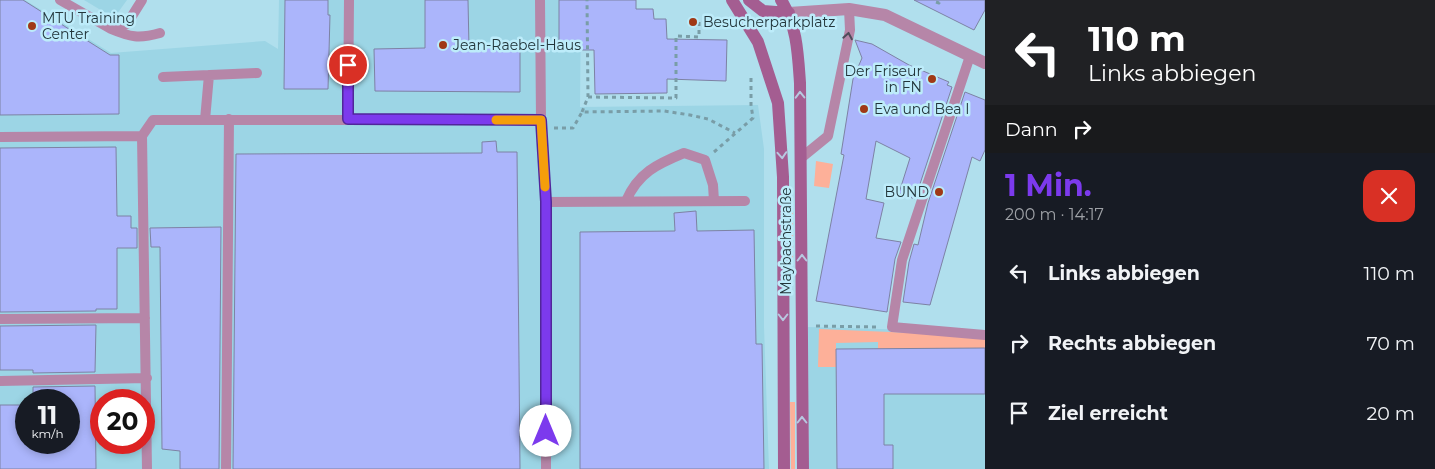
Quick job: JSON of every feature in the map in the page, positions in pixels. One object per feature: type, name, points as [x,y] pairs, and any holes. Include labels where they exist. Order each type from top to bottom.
[{"type":"main road","name":"Maybachstraße","points":[[732,0],[758,42],[778,103],[783,168],[784,469]]},
{"type":"main road","points":[[749,0],[764,11],[789,13]]},
{"type":"main road","name":"Maybachstraße","points":[[781,0],[789,13],[798,52],[801,158],[802,469]]},
{"type":"main road","points":[[784,361],[802,361]]},
{"type":"street","points":[[789,13],[849,4],[885,15],[985,63]]},
{"type":"lane","points":[[60,0],[110,29],[126,35],[143,38],[160,33]]},
{"type":"lane","points":[[110,29],[127,24],[142,0]]},
{"type":"lane","points":[[348,0],[348,119]]},
{"type":"lane","points":[[540,0],[541,120],[546,202],[546,469]]},
{"type":"lane","points":[[801,158],[828,136],[850,30],[849,4]]},
{"type":"lane","points":[[970,56],[902,260],[892,328],[985,335]]},
{"type":"lane","points":[[162,77],[257,73]]},
{"type":"lane","points":[[205,120],[209,75]]},
{"type":"lane","points":[[226,469],[229,119]]},
{"type":"lane","points":[[147,469],[142,136],[153,120],[541,120]]},
{"type":"lane","points":[[0,137],[142,136]]},
{"type":"lane","points":[[626,201],[632,186],[656,164],[684,153],[705,160],[713,185],[714,202]]},
{"type":"lane","points":[[546,202],[744,201]]},
{"type":"lane","points":[[0,319],[145,318]]},
{"type":"lane","points":[[0,381],[147,378]]},
{"type":"path","points":[[543,139],[554,138],[554,128],[573,128],[588,98],[587,0]]},
{"type":"path","points":[[588,98],[676,98],[676,36],[699,37],[699,18]]},
{"type":"path","points":[[705,160],[753,118],[751,105],[751,65]]},
{"type":"path","points":[[582,112],[664,111],[708,119],[735,133]]},
{"type":"path","points":[[813,326],[892,328]]},
{"type":"shaded area","points":[[0,0],[25,0],[111,53],[265,41],[278,49],[279,0],[581,0],[580,107],[758,105],[764,149],[764,327],[769,469],[0,469]]},
{"type":"shaded area","points":[[84,0],[127,0],[114,18]]},
{"type":"shaded area","points":[[816,161],[833,164],[829,188],[814,186]]},
{"type":"shaded area","points":[[790,203],[793,203],[793,262],[790,262]]},
{"type":"shaded area","points":[[808,327],[985,332],[985,469],[809,469]]},
{"type":"shaded area","points":[[819,329],[985,336],[985,348],[878,349],[878,342],[836,343],[836,367],[818,367]]},
{"type":"shaded area","points":[[790,402],[795,402],[795,469],[791,469]]},
{"type":"building","points":[[0,0],[23,0],[110,55],[119,55],[119,114],[0,115]]},
{"type":"building","points":[[285,0],[328,0],[328,15],[330,15],[328,89],[284,89]]},
{"type":"building","name":"Jean-Raebel-Haus","points":[[425,0],[468,0],[469,48],[520,46],[520,92],[375,91],[374,49],[425,48]]},
{"type":"building","points":[[559,0],[636,0],[636,9],[653,9],[654,19],[666,19],[667,39],[727,40],[726,81],[667,79],[667,93],[595,94],[594,50],[559,50]]},
{"type":"building","points":[[914,0],[985,0],[985,10],[974,30]]},
{"type":"building","points":[[855,40],[872,44],[909,65],[949,82],[947,85],[952,87],[915,199],[899,193],[910,158],[876,141],[866,199],[884,203],[876,238],[901,242],[895,259],[887,312],[816,301],[844,155],[841,154],[853,79],[862,58]]},
{"type":"building","points":[[965,92],[985,100],[985,150],[980,161],[972,157],[930,305],[903,302],[909,262],[914,244],[918,245],[928,203]]},
{"type":"building","points":[[496,141],[497,152],[517,152],[520,469],[233,469],[236,154],[482,153],[482,142]]},
{"type":"building","points":[[116,147],[117,216],[131,216],[131,228],[137,228],[137,248],[117,248],[117,309],[0,312],[0,148]]},
{"type":"building","points":[[696,211],[697,231],[754,230],[756,344],[762,344],[764,469],[580,469],[580,232],[675,231],[674,213]]},
{"type":"building","points":[[221,227],[219,469],[180,469],[180,451],[162,449],[160,247],[151,247],[150,228]]},
{"type":"building","points":[[96,325],[95,372],[33,373],[33,370],[0,370],[0,326]]},
{"type":"building","points":[[985,348],[985,394],[884,394],[884,445],[893,445],[893,469],[837,469],[836,349]]},
{"type":"building","points":[[95,386],[95,389],[90,389],[90,454],[96,454],[96,469],[0,469],[0,405],[15,405],[15,454],[80,454],[80,389],[33,389],[33,387]]},
{"type":"slow traffic","points":[[496,120],[541,120],[545,187]]},
{"type":"place","name":"Besucherparkplatz","points":[[693,22]]},
{"type":"place","name":"MTU Training Center","points":[[32,26]]},
{"type":"place","name":"Jean-Raebel-Haus","points":[[443,45]]},
{"type":"place","name":"Der Friseur in FN","points":[[932,79]]},
{"type":"place","name":"Eva und Bea I","points":[[864,109]]},
{"type":"place","name":"BUND","points":[[939,192]]},
{"type":"route","points":[[348,65],[348,119],[541,120],[546,202],[546,431]]}]
